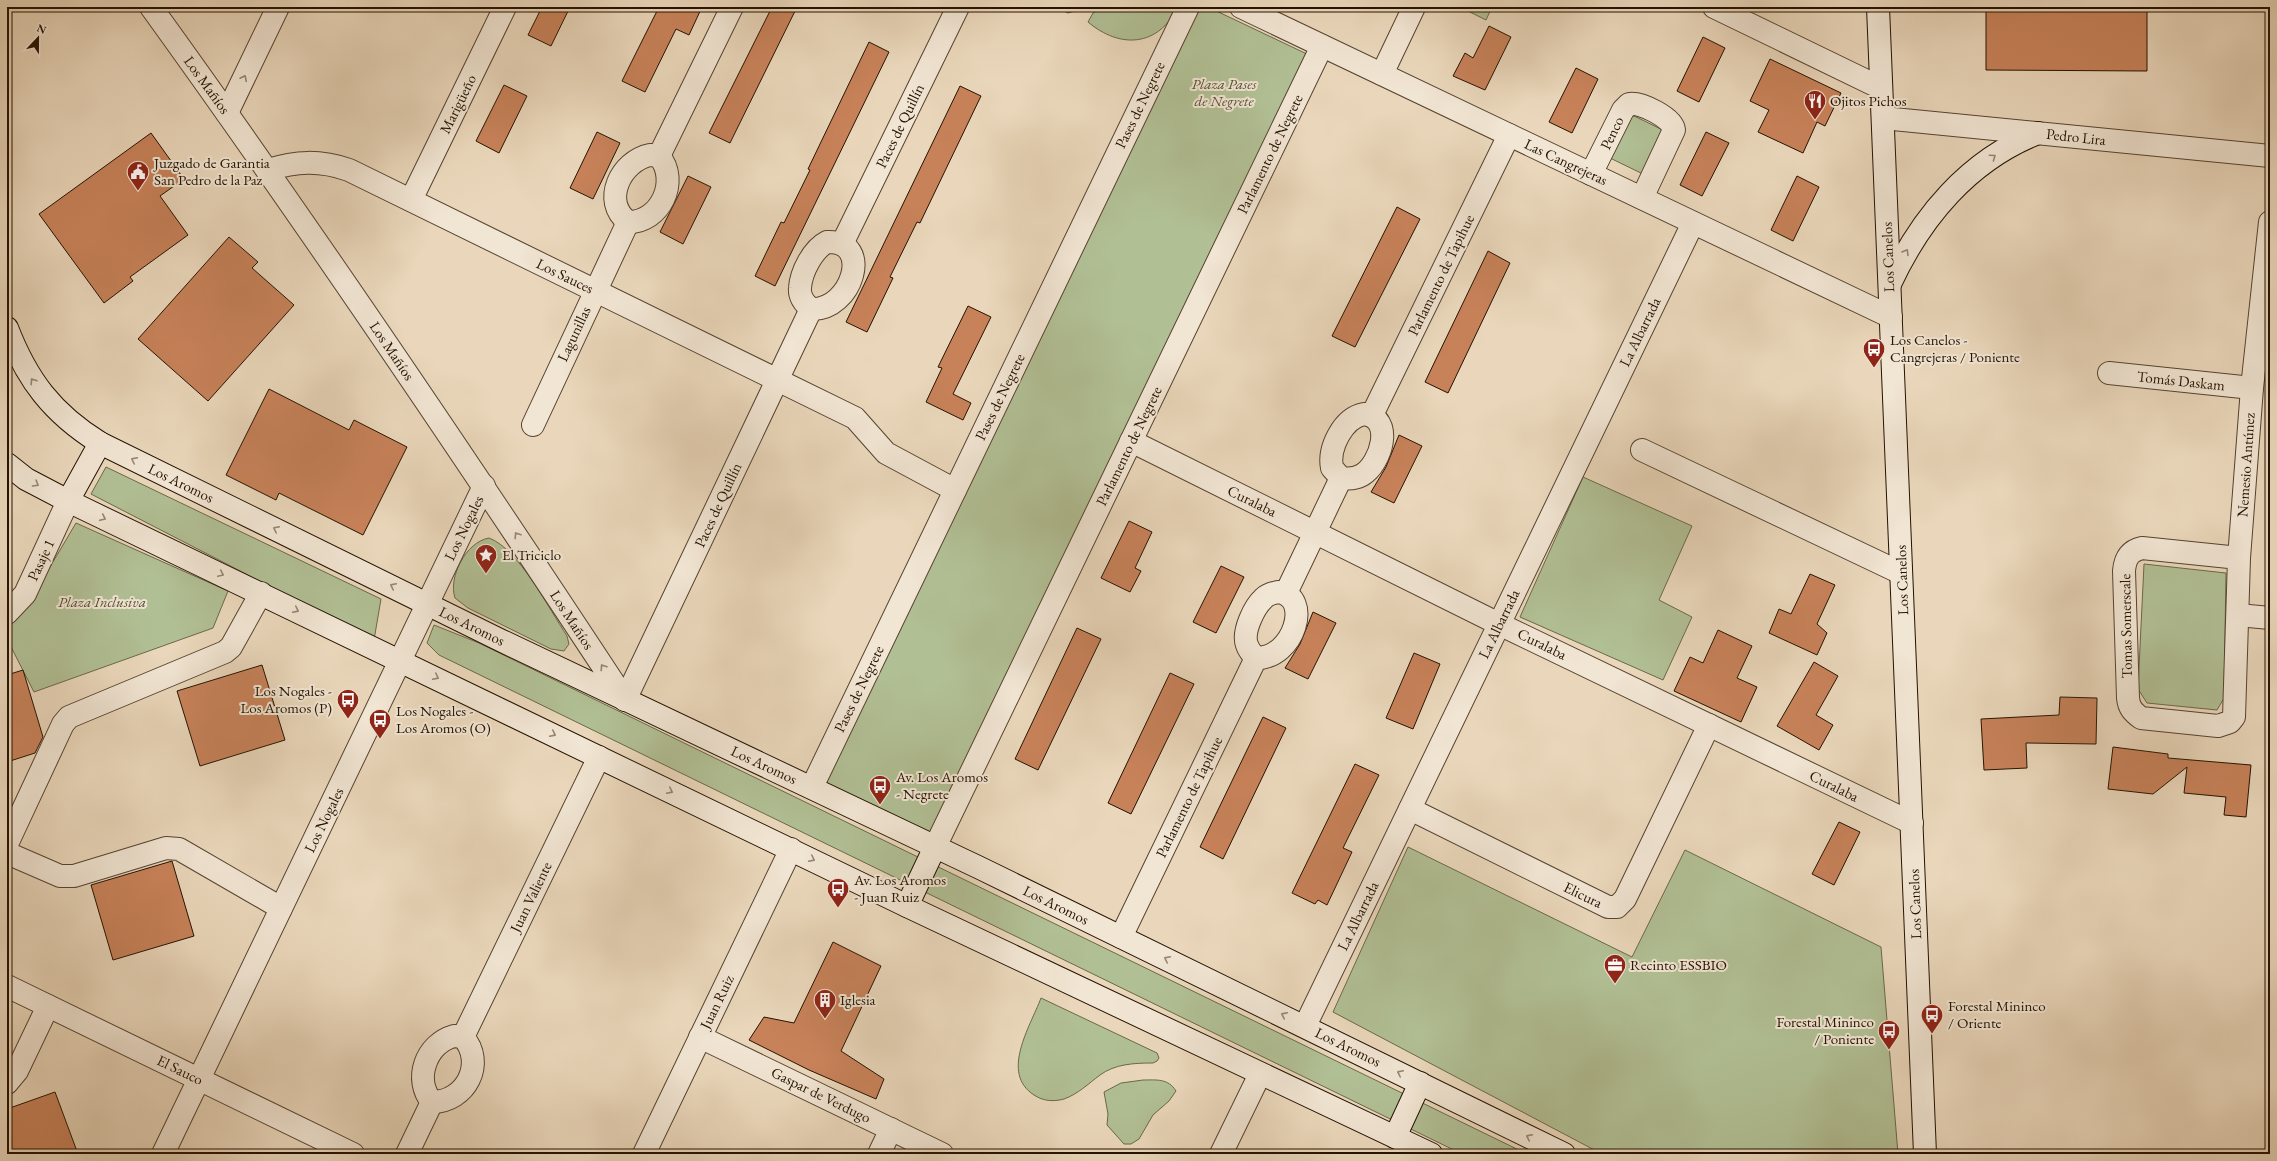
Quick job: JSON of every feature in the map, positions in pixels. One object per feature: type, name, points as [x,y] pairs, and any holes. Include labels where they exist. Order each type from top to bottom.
[{"type":"street","name":"Los Mañíos","points":[[151,7],[268,170],[484,486],[625,700]]},
{"type":"street","points":[[227,113],[278,7]]},
{"type":"street","name":"Marigüeño","points":[[411,200],[505,7]]},
{"type":"street","points":[[659,156],[732,7]]},
{"type":"street","name":"Paces de Quillín","points":[[842,244],[958,7]]},
{"type":"street","name":"Pases de Negrete","points":[[812,788],[1188,7]]},
{"type":"street","name":"Las Cangrejeras","points":[[1241,7],[1891,317]]},
{"type":"street","points":[[1382,74],[1414,7]]},
{"type":"street","points":[[1714,7],[1881,88]]},
{"type":"street","name":"Los Canelos","points":[[1878,7],[1925,1154]]},
{"type":"street","name":"Parlamento de Negrete","points":[[907,906],[1322,46]]},
{"type":"street","name":"Penco","points":[[1592,174],[1625,107],[1629,104],[1639,104],[1672,122],[1674,130],[1642,198]]},
{"type":"street","name":"Pedro Lira","points":[[1883,118],[2270,156]]},
{"type":"street","points":[[1889,287],[1902,259],[1917,233],[1935,209],[1956,186],[1997,154],[2019,141],[2038,133]]},
{"type":"street","name":"Parlamento de Tapihue","points":[[1372,415],[1509,135]]},
{"type":"street","points":[[650,155],[659,156],[665,163],[669,178],[658,206],[644,220],[628,222],[621,217],[615,203],[616,190],[624,172],[634,160],[640,157],[650,155]]},
{"type":"street","name":"Los Sauces","points":[[268,170],[303,162],[334,165],[411,200],[855,418],[886,454],[955,490]]},
{"type":"street","name":"Lagunillas","points":[[533,425],[594,290],[628,222]]},
{"type":"street","name":"Nemesio Antúnez","points":[[2236,710],[2239,558],[2252,388],[2270,222]]},
{"type":"street","name":"La Albarrada","points":[[1305,1026],[1693,223]]},
{"type":"street","points":[[827,242],[842,244],[854,258],[852,276],[836,303],[826,308],[811,310],[805,304],[799,289],[813,256],[816,250],[827,242]]},
{"type":"street","name":"Paces de Quillín","points":[[625,700],[811,310]]},
{"type":"street","name":"Los Aromos","points":[[7,328],[28,373],[48,402],[76,427],[100,443],[625,700],[812,788],[1305,1026],[1564,1154]]},
{"type":"street","name":"Tomás Daskam","points":[[2109,374],[2252,388]]},
{"type":"street","points":[[1356,415],[1372,415],[1378,421],[1383,438],[1374,462],[1363,475],[1356,478],[1341,478],[1332,468],[1332,451],[1344,427],[1356,415]]},
{"type":"street","name":"Curalaba","points":[[1131,441],[1499,624],[1912,823]]},
{"type":"street","name":"Pasaje 1","points":[[7,613],[25,594],[68,501],[100,443]]},
{"type":"street","points":[[1642,450],[1901,573]]},
{"type":"street","points":[[7,464],[26,478],[68,501],[401,660],[907,906],[1430,1154]]},
{"type":"street","points":[[1286,593],[1341,478]]},
{"type":"street","name":"Los Nogales","points":[[163,1154],[484,486]]},
{"type":"street","name":"Tomas Somerscale","points":[[2236,710],[2230,722],[2218,726],[2141,718],[2134,713],[2129,706],[2128,698],[2124,571],[2128,557],[2136,550],[2142,548],[2239,558]]},
{"type":"street","points":[[1278,592],[1286,593],[1294,604],[1297,616],[1290,636],[1280,651],[1271,656],[1256,658],[1250,652],[1246,644],[1247,630],[1260,602],[1265,597],[1278,592]]},
{"type":"street","points":[[7,844],[63,724],[69,717],[225,652],[231,647],[261,593]]},
{"type":"street","points":[[2238,615],[2270,618]]},
{"type":"street","name":"Parlamento de Tapihue","points":[[1121,937],[1256,658]]},
{"type":"street","name":"Elicura","points":[[1410,809],[1608,907],[1617,907],[1625,899],[1709,725]]},
{"type":"street","name":"Juan Valiente","points":[[463,1037],[599,757]]},
{"type":"street","points":[[7,853],[60,876],[74,876],[166,848],[179,849],[281,908]]},
{"type":"street","name":"Juan Ruiz","points":[[644,1154],[791,849]]},
{"type":"street","name":"El Sauco","points":[[7,986],[353,1154]]},
{"type":"street","points":[[7,1083],[17,1071],[48,1006]]},
{"type":"street","points":[[454,1036],[463,1037],[471,1047],[474,1060],[464,1087],[451,1099],[442,1102],[432,1102],[423,1087],[422,1077],[424,1067],[439,1042],[454,1036]]},
{"type":"street","name":"Gaspar de Verdugo","points":[[700,1037],[942,1154]]},
{"type":"street","points":[[1221,1154],[1260,1074]]},
{"type":"street","points":[[1395,1137],[1420,1083]]},
{"type":"street","points":[[407,1154],[432,1102]]},
{"type":"street","points":[[879,1154],[891,1129]]},
{"type":"green space","points":[[1055,7],[1080,7],[1078,10],[1068,13]]},
{"type":"green space","points":[[1102,7],[1178,7],[1170,20],[1160,30],[1138,40],[1125,40],[1113,37],[1100,31],[1088,22],[1093,13]]},
{"type":"green space","name":"Plaza Pases de Negrete","points":[[1199,7],[1208,7],[1309,55],[930,836],[825,785]]},
{"type":"green space","points":[[1460,7],[1492,7],[1486,20]]},
{"type":"green space","points":[[1632,115],[1667,132],[1645,175],[1610,158]]},
{"type":"green space","points":[[106,467],[381,599],[374,640],[91,494]]},
{"type":"green space","points":[[1583,477],[1692,526],[1659,600],[1692,617],[1663,680],[1520,617]]},
{"type":"green space","name":"Plaza Inclusiva","points":[[76,523],[228,591],[213,628],[34,692],[7,639],[7,626],[28,604]]},
{"type":"green space","points":[[489,538],[500,544],[511,554],[542,596],[567,636],[569,644],[564,651],[551,649],[468,608],[455,598],[454,580],[466,553],[473,546]]},
{"type":"green space","points":[[2144,564],[2226,573],[2224,698],[2217,710],[2147,703],[2138,689]]},
{"type":"green space","points":[[434,625],[479,643],[1527,1154],[1462,1154],[439,655],[427,643]]},
{"type":"green space","name":"Recinto ESSBIO","points":[[1408,847],[1632,957],[1685,850],[1881,947],[1898,1154],[1602,1154],[1333,1012]]},
{"type":"green space","points":[[1041,998],[1157,1053],[1159,1058],[1153,1063],[1132,1064],[1112,1068],[1100,1075],[1078,1092],[1064,1099],[1048,1100],[1037,1097],[1024,1086],[1019,1075],[1018,1062],[1025,1036]]},
{"type":"green space","points":[[1157,1080],[1165,1082],[1176,1091],[1169,1101],[1153,1115],[1139,1139],[1131,1144],[1124,1144],[1107,1125],[1108,1114],[1104,1092],[1121,1083]]},
{"type":"building","points":[[542,7],[570,7],[551,46],[528,35]]},
{"type":"building","points":[[659,7],[702,7],[689,35],[676,29],[645,92],[622,81]]},
{"type":"building","points":[[772,7],[797,7],[730,143],[709,133]]},
{"type":"building","points":[[1986,7],[2147,7],[2147,71],[1986,70]]},
{"type":"building","points":[[1489,26],[1511,37],[1485,90],[1453,76],[1465,53],[1473,58]]},
{"type":"building","points":[[1703,37],[1725,48],[1699,102],[1677,91]]},
{"type":"building","points":[[869,42],[889,52],[775,286],[755,276],[781,222],[784,223],[810,170],[808,169]]},
{"type":"building","points":[[1770,59],[1841,93],[1825,126],[1817,122],[1803,153],[1758,132],[1769,110],[1750,101]]},
{"type":"building","points":[[1576,68],[1598,79],[1572,133],[1549,122]]},
{"type":"building","points":[[504,85],[527,96],[499,153],[476,141]]},
{"type":"building","points":[[960,86],[981,96],[920,223],[917,222],[890,277],[893,278],[867,332],[846,322]]},
{"type":"building","points":[[597,132],[620,143],[593,199],[570,188]]},
{"type":"building","points":[[1706,132],[1729,143],[1702,196],[1680,185]]},
{"type":"building","points":[[151,133],[184,179],[160,196],[188,235],[130,277],[133,281],[104,303],[39,214]]},
{"type":"building","points":[[688,176],[711,187],[683,244],[660,232]]},
{"type":"building","points":[[1797,176],[1819,187],[1793,241],[1771,230]]},
{"type":"building","points":[[1397,207],[1420,219],[1355,347],[1332,336]]},
{"type":"building","points":[[229,237],[258,262],[252,268],[294,305],[208,401],[138,339]]},
{"type":"building","points":[[1488,251],[1510,263],[1448,393],[1425,382]]},
{"type":"building","points":[[968,306],[991,317],[953,394],[971,403],[963,420],[926,402],[942,368],[938,367]]},
{"type":"building","points":[[269,389],[349,430],[354,420],[407,447],[363,535],[279,493],[276,500],[226,475]]},
{"type":"building","points":[[1399,435],[1422,446],[1394,503],[1371,492],[1386,467]]},
{"type":"building","points":[[1129,521],[1152,532],[1135,568],[1141,571],[1130,592],[1101,578]]},
{"type":"building","points":[[1221,566],[1244,577],[1216,633],[1193,622]]},
{"type":"building","points":[[1810,574],[1835,585],[1817,624],[1827,633],[1817,655],[1769,633],[1779,609],[1791,614]]},
{"type":"building","points":[[1313,612],[1336,623],[1308,679],[1285,668],[1300,644]]},
{"type":"building","points":[[1077,628],[1101,639],[1038,770],[1015,759]]},
{"type":"building","points":[[1718,630],[1752,646],[1737,678],[1757,687],[1741,722],[1674,691],[1690,657],[1703,663]]},
{"type":"building","points":[[1414,653],[1440,664],[1413,729],[1386,718]]},
{"type":"building","points":[[1814,662],[1838,676],[1816,715],[1833,725],[1819,750],[1777,726]]},
{"type":"building","points":[[262,665],[285,740],[200,766],[177,691]]},
{"type":"building","points":[[23,670],[43,737],[35,753],[7,762],[7,675]]},
{"type":"building","points":[[1170,673],[1194,684],[1131,814],[1108,803]]},
{"type":"building","points":[[2060,697],[2097,698],[2096,744],[2026,743],[2027,768],[1984,770],[1981,719],[2059,715]]},
{"type":"building","points":[[1263,717],[1286,728],[1223,859],[1200,847]]},
{"type":"building","points":[[2113,747],[2168,754],[2168,758],[2251,765],[2246,817],[2224,815],[2226,797],[2184,793],[2187,767],[2153,794],[2108,789]]},
{"type":"building","points":[[1355,764],[1379,775],[1343,848],[1352,852],[1327,905],[1318,900],[1315,904],[1292,893]]},
{"type":"building","points":[[1839,822],[1860,832],[1834,885],[1812,874]]},
{"type":"building","points":[[172,861],[194,936],[113,960],[91,885]]},
{"type":"building","name":"Iglesia","points":[[833,942],[881,966],[841,1051],[884,1079],[876,1099],[809,1070],[749,1040],[764,1017],[794,1023]]},
{"type":"building","points":[[55,1092],[78,1154],[7,1154],[7,1109]]},
{"type":"place","name":"Ojitos Pichos","points":[[1815,120]]},
{"type":"place","name":"Juzgado de Garantia San Pedro de la Paz","points":[[138,192]]},
{"type":"place","name":"Los Canelos - Cangrejeras / Poniente","points":[[1874,368]]},
{"type":"place","name":"El Triciclo","points":[[486,574]]},
{"type":"place","name":"Los Nogales - Los Aromos (P)","points":[[348,720]]},
{"type":"place","name":"Los Nogales - Los Aromos (O)","points":[[380,740]]},
{"type":"place","name":"Av. Los Aromos - Negrete","points":[[880,806]]},
{"type":"place","name":"Av. Los Aromos - Juan Ruiz","points":[[838,908]]},
{"type":"place","name":"Recinto ESSBIO","points":[[1615,984]]},
{"type":"place","name":"Iglesia","points":[[825,1020]]},
{"type":"place","name":"Forestal Mininco / Oriente","points":[[1932,1034]]},
{"type":"place","name":"Forestal Mininco / Poniente","points":[[1889,1050]]}]
